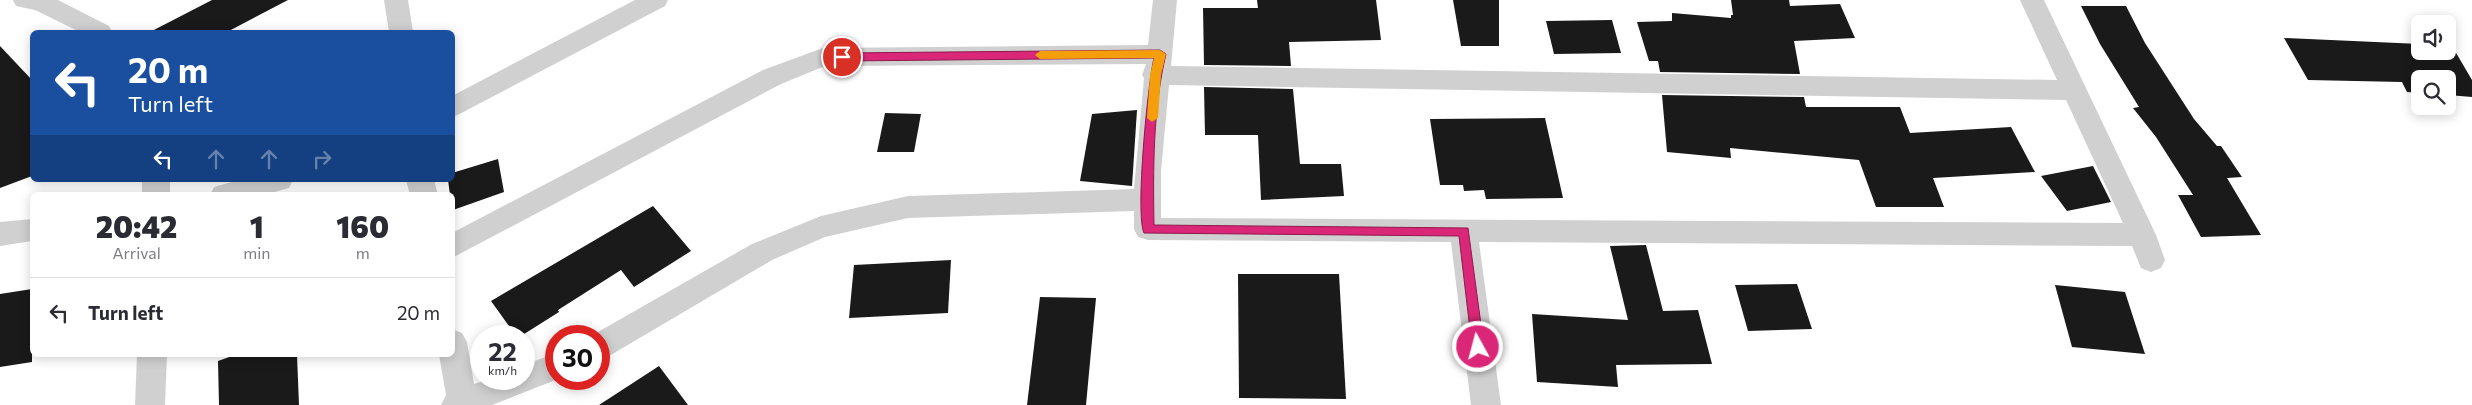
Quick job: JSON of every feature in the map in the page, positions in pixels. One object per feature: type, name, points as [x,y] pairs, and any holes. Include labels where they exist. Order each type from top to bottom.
[{"type":"street","points":[[25,0],[39,2],[96,30]]},
{"type":"street","points":[[396,0],[401,30]]},
{"type":"street","points":[[455,106],[656,0]]},
{"type":"street","points":[[1165,0],[1146,200],[1148,229],[1464,231],[2146,247],[2032,0]]},
{"type":"street","points":[[455,245],[772,77],[823,57],[1158,64],[2075,90]]},
{"type":"street","points":[[235,192],[272,182]]},
{"type":"street","points":[[610,341],[762,252],[822,227],[908,207],[1146,200]]},
{"type":"street","points":[[0,234],[30,230]]},
{"type":"street","points":[[1464,231],[1486,405]]},
{"type":"street","points":[[150,405],[152,357]]},
{"type":"street","points":[[454,357],[459,404],[495,390]]},
{"type":"building","points":[[212,0],[288,0],[231,30],[154,30]]},
{"type":"building","points":[[1257,0],[1376,0],[1381,40],[1289,42],[1291,66],[1204,65],[1203,8],[1258,8]]},
{"type":"building","points":[[1453,0],[1499,0],[1499,46],[1461,46]]},
{"type":"building","points":[[1731,0],[1789,0],[1790,6],[1840,4],[1855,38],[1794,41],[1800,74],[1660,72],[1658,61],[1649,61],[1637,22],[1672,21],[1672,13],[1731,18],[1731,15],[1733,15]]},
{"type":"building","points":[[2081,6],[2126,6],[2145,43],[2194,119],[2217,146],[2221,146],[2242,177],[2227,178],[2261,235],[2201,237],[2178,195],[2193,195],[2156,137],[2133,108],[2139,107],[2100,44]]},
{"type":"building","points":[[1612,20],[1621,53],[1554,54],[1546,21]]},
{"type":"building","points":[[2284,38],[2411,44],[2411,60],[2456,60],[2456,53],[2472,80],[2472,97],[2456,96],[2456,70],[2411,70],[2411,92],[2407,92],[2402,82],[2308,80]]},
{"type":"building","points":[[0,46],[30,78],[30,177],[0,188]]},
{"type":"building","points":[[1204,87],[1293,89],[1300,164],[1341,164],[1344,196],[1261,200],[1258,135],[1205,135]]},
{"type":"building","points":[[1662,95],[1804,97],[1806,107],[1900,107],[1910,133],[2011,127],[2035,172],[1933,178],[1944,207],[1876,207],[1859,160],[1730,148],[1731,158],[1667,152]]},
{"type":"building","points":[[1137,110],[1132,186],[1080,181],[1092,114]]},
{"type":"building","points":[[885,113],[921,114],[914,152],[877,152]]},
{"type":"building","points":[[1545,118],[1563,198],[1486,199],[1484,190],[1464,191],[1463,185],[1440,185],[1430,119]]},
{"type":"building","points":[[498,159],[504,192],[455,209],[455,192],[450,192],[448,182],[455,182],[455,172]]},
{"type":"building","points":[[2093,166],[2111,202],[2067,211],[2041,176]]},
{"type":"building","points":[[653,206],[691,251],[634,287],[621,270],[558,310],[559,312],[535,327],[535,325],[508,325],[491,301]]},
{"type":"building","points":[[1646,245],[1663,311],[1698,310],[1712,364],[1616,365],[1618,387],[1537,382],[1532,314],[1628,320],[1610,246]]},
{"type":"building","points":[[951,260],[948,313],[849,318],[854,265]]},
{"type":"building","points":[[1238,274],[1339,274],[1346,399],[1239,398]]},
{"type":"building","points":[[1797,284],[1812,329],[1748,331],[1735,285]]},
{"type":"building","points":[[2055,285],[2125,292],[2145,354],[2072,347]]},
{"type":"building","points":[[30,289],[30,357],[32,357],[32,362],[0,367],[0,294]]},
{"type":"building","points":[[1040,297],[1096,298],[1086,405],[1027,405]]},
{"type":"building","points":[[229,357],[297,357],[299,405],[219,405],[218,361]]},
{"type":"building","points":[[659,366],[688,405],[599,405]]},
{"type":"slow traffic","points":[[1040,55],[1160,54],[1155,75],[1152,118]]},
{"type":"route","points":[[842,57],[1160,54],[1155,75],[1146,200],[1148,229],[1464,231],[1478,347]]}]
